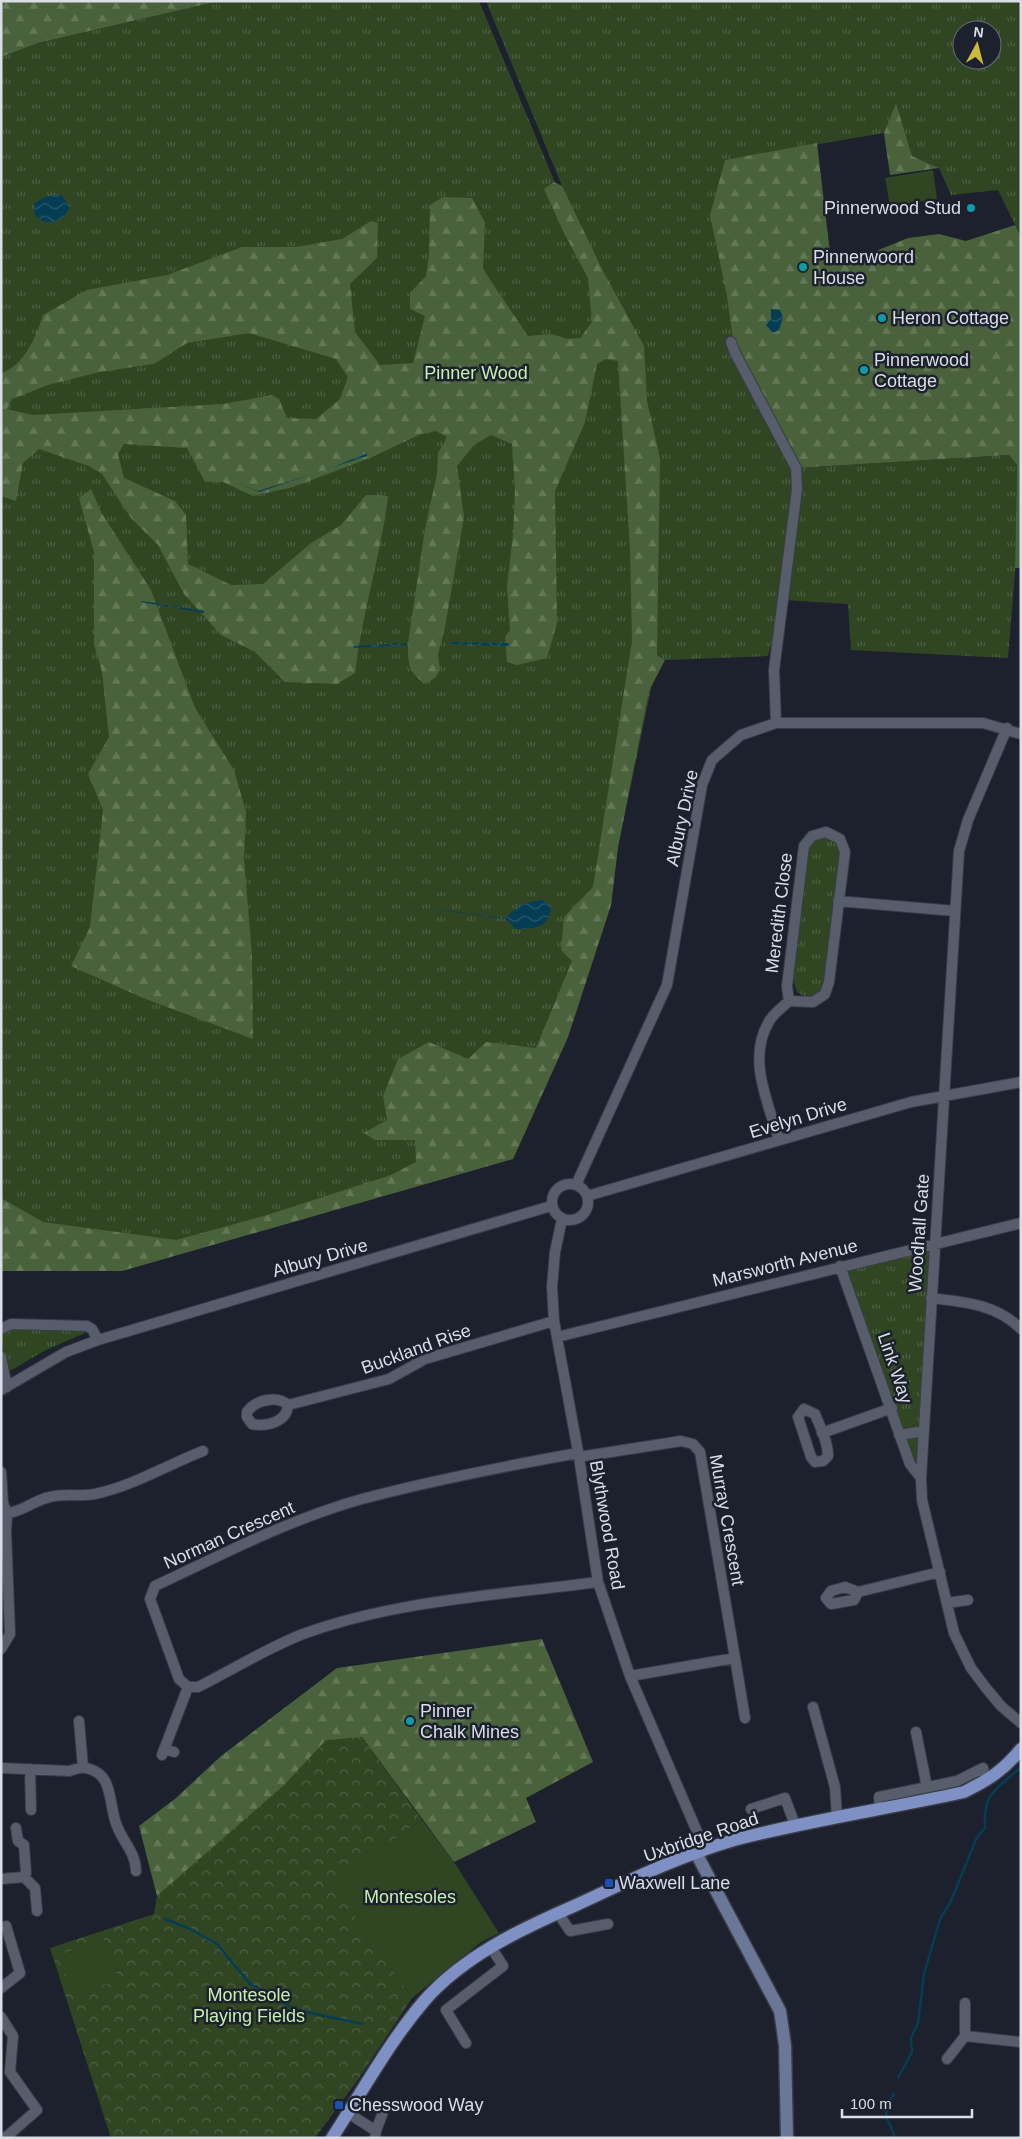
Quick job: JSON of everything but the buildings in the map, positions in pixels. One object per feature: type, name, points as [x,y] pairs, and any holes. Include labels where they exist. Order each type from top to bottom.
[{"type":"main road","name":"Uxbridge Road","points":[[332,2138],[398,2036],[426,2000],[458,1969],[491,1947],[558,1913],[700,1851],[795,1825],[964,1792],[986,1781],[1006,1767],[1021,1749]]},
{"type":"street","points":[[731,342],[796,468],[797,489],[774,670],[776,723]]},
{"type":"street","name":"Albury Drive","points":[[576,1185],[667,985],[702,785],[712,760],[741,735],[776,723],[982,723],[1007,728],[1021,734]]},
{"type":"street","name":"Woodhall Gate","points":[[1007,728],[968,820],[959,851],[921,1478],[922,1500],[954,1633],[971,1668],[1001,1706],[1021,1723]]},
{"type":"street","name":"Meredith Close","points":[[826,832],[840,839],[845,852],[829,982],[826,994],[813,1002],[789,1001],[787,986],[804,846],[812,836],[826,832]]},
{"type":"street","points":[[838,901],[955,911]]},
{"type":"street","points":[[779,1140],[759,1068],[760,1042],[770,1019],[789,1001]]},
{"type":"street","name":"Evelyn Drive","points":[[588,1196],[944,1094],[1021,1082]]},
{"type":"street","points":[[565,1184],[576,1185],[588,1196],[588,1204],[583,1214],[574,1220],[562,1219],[557,1216],[552,1206],[556,1190],[565,1184]]},
{"type":"street","name":"Albury Drive","points":[[1,1357],[4,1389],[59,1355],[98,1340],[552,1206]]},
{"type":"street","name":"Blythwood Road","points":[[562,1219],[555,1252],[552,1287],[554,1321],[598,1582],[630,1676],[700,1851]]},
{"type":"street","name":"Marsworth Avenue","points":[[557,1336],[1021,1223]]},
{"type":"street","name":"Link Way","points":[[840,1266],[892,1408],[899,1435],[910,1464],[921,1478]]},
{"type":"street","points":[[931,1298],[974,1303],[995,1310],[1021,1329]]},
{"type":"street","name":"Buckland Rise","points":[[288,1406],[389,1379],[425,1359],[554,1321]]},
{"type":"street","points":[[1,1329],[12,1324],[87,1326],[92,1329],[98,1340]]},
{"type":"street","points":[[822,1433],[892,1408]]},
{"type":"street","points":[[804,1409],[815,1414],[822,1433],[828,1456],[823,1460],[815,1462],[811,1457],[798,1417],[800,1412],[804,1409]]},
{"type":"street","points":[[899,1435],[924,1431]]},
{"type":"street","name":"Murray Crescent","points":[[578,1455],[681,1441],[693,1444],[700,1452],[745,1718]]},
{"type":"street","points":[[7,1514],[18,1512],[34,1502],[49,1497],[94,1494],[122,1486],[202,1451]]},
{"type":"street","name":"Norman Crescent","points":[[188,1687],[179,1680],[150,1599],[155,1586],[275,1529],[361,1500],[502,1467],[578,1455]]},
{"type":"street","points":[[1,1472],[3,1503],[7,1514],[10,1634],[1,1650]]},
{"type":"street","points":[[858,1592],[940,1572]]},
{"type":"street","points":[[167,1752],[188,1687],[198,1687],[302,1635],[360,1616],[425,1605],[598,1582]]},
{"type":"street","points":[[947,1603],[968,1600]]},
{"type":"street","points":[[630,1676],[735,1658]]},
{"type":"street","points":[[813,1707],[835,1787],[837,1818]]},
{"type":"street","points":[[79,1721],[83,1767]]},
{"type":"street","points":[[916,1732],[927,1787]]},
{"type":"street","points":[[1,1768],[69,1771],[83,1767],[96,1771],[106,1782],[117,1827],[133,1855],[136,1871]]},
{"type":"street","points":[[30,1768],[31,1810]]},
{"type":"street","points":[[880,1809],[879,1797],[957,1781],[983,1768],[986,1781]]},
{"type":"street","points":[[750,1809],[785,1798],[795,1825]]},
{"type":"street","points":[[16,1828],[18,1841],[24,1845],[26,1873],[24,1877]]},
{"type":"street","points":[[700,1851],[780,2011],[785,2045],[787,2138]]},
{"type":"street","points":[[1,1879],[24,1877],[35,1888],[38,1911]]},
{"type":"street","points":[[558,1913],[570,1931],[608,1924]]},
{"type":"street","points":[[1,1988],[20,1973],[6,1926]]},
{"type":"street","points":[[466,2043],[446,2010],[503,1966],[491,1947]]},
{"type":"street","points":[[947,2059],[965,2036],[965,2003]]},
{"type":"street","points":[[1,2017],[13,2036],[10,2072],[37,2110],[6,2138]]},
{"type":"street","points":[[965,2036],[1021,2042]]},
{"type":"street","points":[[348,2113],[376,2134],[384,2109]]},
{"type":"green space","points":[[1,1],[219,1],[38,43],[1,57]]},
{"type":"green space","points":[[219,1],[479,1],[556,185],[562,186],[486,1],[1021,1],[1021,237],[998,190],[951,195],[939,168],[912,156],[896,103],[884,133],[725,160],[726,291],[732,331],[796,468],[1009,455],[1017,465],[1015,572],[1008,658],[851,650],[848,604],[784,600],[768,656],[665,660],[658,655],[618,847],[611,905],[568,1037],[513,1159],[122,1271],[1,1271],[1,57],[38,43]]},
{"type":"green space","points":[[896,103],[912,156],[939,168],[890,175],[884,133]]},
{"type":"green space","points":[[817,143],[831,261],[861,257],[908,238],[939,234],[966,241],[1015,225],[1021,237],[1021,568],[1015,568],[1017,465],[1009,455],[796,468],[735,353],[726,291],[710,215],[725,160]]},
{"type":"green space","points":[[933,170],[937,199],[890,206],[885,178]]},
{"type":"green space","name":"Pinner Wood","points":[[554,182],[562,186],[604,273],[644,346],[647,401],[660,458],[657,655],[665,660],[649,691],[618,847],[611,905],[568,1037],[513,1159],[122,1271],[1,1271],[1,1198],[43,1222],[176,1240],[264,1216],[391,1175],[416,1162],[415,1140],[375,1140],[364,1133],[387,1120],[383,1096],[398,1059],[429,1042],[468,1059],[486,1042],[536,1048],[572,961],[561,950],[564,917],[593,887],[632,641],[630,550],[618,361],[606,359],[597,364],[585,422],[555,491],[557,623],[547,658],[517,665],[507,662],[505,637],[510,630],[507,586],[513,535],[515,489],[512,444],[491,435],[474,445],[457,466],[464,517],[445,627],[438,654],[440,670],[436,677],[426,684],[416,676],[410,667],[408,643],[425,529],[437,474],[438,453],[447,437],[436,431],[421,434],[370,458],[293,487],[253,496],[223,482],[205,482],[187,448],[124,444],[118,454],[124,478],[175,501],[186,515],[188,564],[231,585],[263,584],[311,543],[341,525],[366,495],[388,496],[355,673],[337,684],[285,682],[255,652],[221,635],[184,594],[158,545],[131,518],[102,474],[89,466],[39,449],[23,463],[16,501],[1,496],[1,373],[16,364],[23,357],[33,341],[43,315],[87,290],[167,275],[242,247],[296,247],[342,239],[371,221],[378,223],[377,258],[350,284],[355,332],[380,365],[413,363],[425,316],[410,309],[410,293],[426,276],[429,255],[430,205],[443,197],[472,198],[485,223],[483,269],[528,336],[551,334],[568,339],[580,338],[592,322],[588,278],[563,231],[544,189]],"holes":[[[249,333],[336,359],[348,377],[340,399],[316,419],[287,418],[279,399],[272,395],[223,404],[33,415],[7,409],[12,399],[48,385],[99,372],[154,364],[187,343]]]},
{"type":"green space","points":[[91,489],[101,512],[151,590],[195,708],[234,770],[246,812],[244,859],[252,956],[253,1039],[143,998],[71,966],[90,927],[103,810],[88,774],[109,737],[102,672],[94,644],[94,552],[79,498]]},
{"type":"green space","points":[[826,836],[836,841],[841,851],[824,986],[818,994],[807,998],[797,992],[792,976],[807,848],[814,839]]},
{"type":"green space","points":[[935,1243],[921,1478],[840,1266]]},
{"type":"green space","points":[[10,1328],[85,1330],[85,1333],[44,1351],[8,1372],[1,1341],[3,1331]]},
{"type":"green space","points":[[542,1639],[593,1762],[526,1798],[536,1822],[454,1862],[362,1737],[274,1798],[157,1896],[139,1826],[176,1798],[221,1756],[337,1668]]},
{"type":"green space","name":"Montesole Playing Fields","points":[[362,1737],[422,1820],[332,1882],[412,1998],[357,2081],[315,2138],[111,2138],[50,1948],[154,1914],[157,1896],[284,1785],[326,1740]]},
{"type":"green space","name":"Montesoles","points":[[422,1820],[454,1862],[499,1933],[481,1942],[412,1998],[331,1882]]},
{"type":"green space","points":[[104,1939],[119,1979],[73,1996],[59,1955]]},
{"type":"water","points":[[61,194],[70,207],[66,214],[53,222],[46,222],[36,216],[34,210],[35,203],[45,197]]},
{"type":"water","points":[[771,309],[780,310],[783,317],[779,330],[773,333],[766,325],[771,319]]},
{"type":"water","points":[[367,453],[367,456],[333,467]]},
{"type":"water","points":[[315,473],[259,492],[231,481],[258,491]]},
{"type":"water","points":[[141,602],[204,611],[204,613]]},
{"type":"water","points":[[451,642],[509,643],[508,646],[451,644]]},
{"type":"water","points":[[406,643],[407,645],[354,648],[353,646]]},
{"type":"water","points":[[543,900],[551,907],[547,919],[540,926],[523,929],[516,929],[506,919],[401,905],[506,918],[522,905]]},
{"type":"waterway","points":[[898,2078],[912,2052],[911,2038],[918,2023],[924,1974],[940,1919],[951,1901],[977,1837],[985,1828],[986,1807],[989,1799],[998,1787],[1021,1767]]},
{"type":"waterway","points":[[165,1919],[188,1928],[217,1944],[250,1984],[297,2010],[362,2024]]},
{"type":"waterway","points":[[894,2094],[889,2102],[886,2113],[895,2138]]},
{"type":"place","name":"Pinnerwood Stud","points":[[971,208]]},
{"type":"place","name":"Pinnerwoord House","points":[[803,267]]},
{"type":"place","name":"Heron Cottage","points":[[882,318]]},
{"type":"place","name":"Pinnerwood Cottage","points":[[864,370]]},
{"type":"place","name":"Pinner Chalk Mines","points":[[410,1721]]},
{"type":"place","name":"Waxwell Lane","points":[[609,1883]]},
{"type":"place","name":"Chesswood Way","points":[[339,2105]]}]
